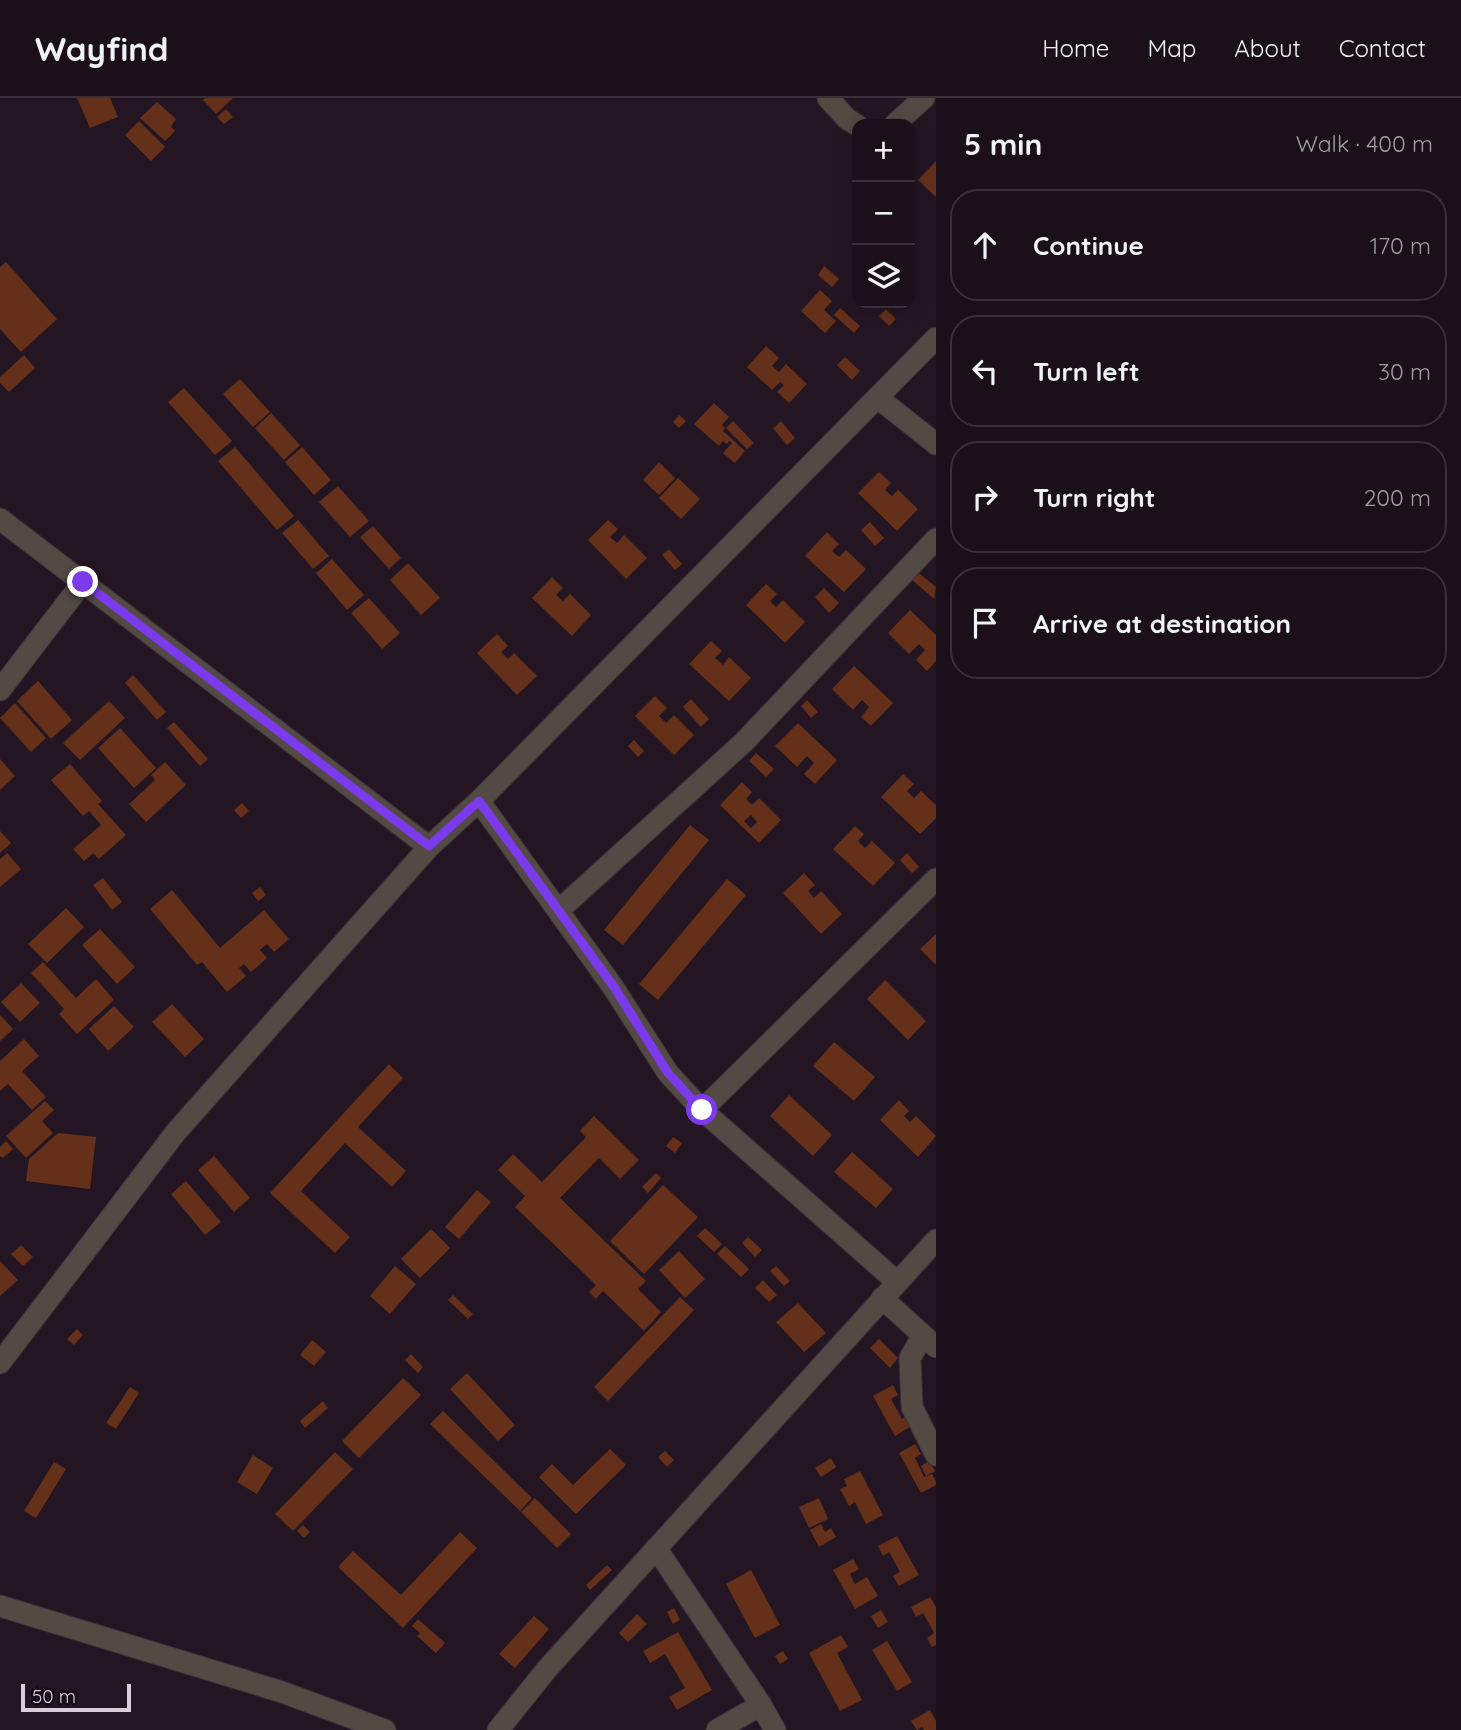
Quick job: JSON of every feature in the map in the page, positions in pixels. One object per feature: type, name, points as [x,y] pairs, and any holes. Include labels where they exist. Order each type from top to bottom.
[{"type":"street","points":[[828,98],[852,122]]},
{"type":"street","points":[[901,119],[924,98]]},
{"type":"street","points":[[0,1363],[176,1132],[429,846],[479,801],[936,338]]},
{"type":"street","points":[[878,398],[936,444]]},
{"type":"street","points":[[0,519],[429,846]]},
{"type":"street","points":[[558,911],[744,742],[936,539]]},
{"type":"street","points":[[0,690],[83,582]]},
{"type":"street","points":[[479,801],[614,987],[668,1073],[702,1110],[897,1282]]},
{"type":"street","points":[[702,1110],[936,880]]},
{"type":"street","points":[[498,1730],[547,1669],[936,1240]]},
{"type":"street","points":[[882,1298],[932,1342],[910,1358],[912,1407],[936,1455]]},
{"type":"street","points":[[656,1548],[775,1730]]},
{"type":"street","points":[[0,1606],[282,1692],[385,1730]]},
{"type":"street","points":[[717,1730],[761,1705]]},
{"type":"building","points":[[77,98],[110,98],[118,117],[90,128]]},
{"type":"building","points":[[233,98],[216,114],[203,100]]},
{"type":"building","points":[[157,102],[176,119],[171,127],[175,131],[165,141],[140,118]]},
{"type":"building","points":[[226,109],[233,117],[224,124],[217,117]]},
{"type":"building","points":[[139,121],[165,147],[151,161],[125,135]]},
{"type":"building","points":[[936,161],[936,197],[918,180]]},
{"type":"building","points":[[6,262],[57,319],[21,352],[0,329],[0,267]]},
{"type":"building","points":[[824,266],[839,279],[832,287],[818,275]]},
{"type":"building","points":[[820,290],[832,301],[824,310],[836,321],[825,333],[801,311]]},
{"type":"building","points":[[840,308],[860,326],[854,333],[834,315]]},
{"type":"building","points":[[886,309],[896,319],[889,326],[879,316]]},
{"type":"building","points":[[766,346],[779,358],[772,366],[779,372],[786,364],[807,384],[789,403],[777,392],[784,385],[780,382],[772,390],[747,367]]},
{"type":"building","points":[[24,355],[35,368],[9,392],[0,383],[0,377]]},
{"type":"building","points":[[845,357],[860,371],[852,380],[837,365]]},
{"type":"building","points":[[240,379],[270,412],[253,427],[223,394]]},
{"type":"building","points":[[184,388],[232,441],[215,455],[168,402]]},
{"type":"building","points":[[714,403],[729,417],[722,425],[725,428],[723,431],[745,451],[735,463],[723,453],[732,443],[723,441],[719,446],[694,424]]},
{"type":"building","points":[[271,413],[300,445],[284,460],[255,428]]},
{"type":"building","points":[[679,415],[686,421],[679,428],[673,422]]},
{"type":"building","points":[[733,421],[754,443],[747,449],[726,428]]},
{"type":"building","points":[[781,421],[795,438],[787,445],[773,428]]},
{"type":"building","points":[[235,447],[294,516],[277,530],[218,461]]},
{"type":"building","points":[[302,447],[331,480],[314,495],[285,462]]},
{"type":"building","points":[[659,462],[675,478],[659,495],[643,480]]},
{"type":"building","points":[[879,472],[891,483],[885,490],[892,496],[898,490],[918,509],[897,531],[858,493]]},
{"type":"building","points":[[678,478],[700,499],[681,519],[659,498]]},
{"type":"building","points":[[338,486],[369,521],[350,537],[319,502]]},
{"type":"building","points":[[298,520],[329,556],[313,569],[282,533]]},
{"type":"building","points":[[608,520],[618,529],[610,537],[617,543],[624,535],[647,558],[626,579],[588,540]]},
{"type":"building","points":[[870,522],[884,538],[875,546],[861,530]]},
{"type":"building","points":[[373,526],[401,558],[389,569],[360,537]]},
{"type":"building","points":[[827,532],[839,544],[832,551],[839,557],[846,550],[866,569],[844,592],[805,556]]},
{"type":"building","points":[[669,549],[682,564],[675,570],[662,555]]},
{"type":"building","points":[[332,559],[364,595],[347,610],[316,573]]},
{"type":"building","points":[[408,563],[440,598],[421,615],[390,580]]},
{"type":"building","points":[[916,571],[936,587],[934,599],[910,578]]},
{"type":"building","points":[[552,577],[563,588],[556,595],[563,601],[570,594],[591,615],[572,636],[532,598]]},
{"type":"building","points":[[766,584],[777,594],[770,601],[776,607],[783,600],[805,622],[785,643],[746,605]]},
{"type":"building","points":[[824,588],[839,603],[829,613],[815,597]]},
{"type":"building","points":[[369,598],[400,633],[382,649],[351,613]]},
{"type":"building","points":[[910,610],[936,635],[936,661],[927,671],[916,660],[925,650],[919,644],[909,654],[888,633]]},
{"type":"building","points":[[497,634],[508,646],[501,652],[508,659],[514,653],[537,676],[517,695],[477,653]]},
{"type":"building","points":[[711,641],[722,651],[715,658],[723,665],[729,657],[751,678],[729,701],[689,664]]},
{"type":"building","points":[[854,666],[893,703],[871,726],[861,717],[869,707],[862,700],[853,710],[832,689]]},
{"type":"building","points":[[133,675],[166,712],[157,720],[125,683]]},
{"type":"building","points":[[38,681],[72,720],[51,739],[17,701]]},
{"type":"building","points":[[655,696],[667,708],[659,716],[666,723],[674,715],[694,735],[674,755],[635,716]]},
{"type":"building","points":[[691,699],[709,719],[701,727],[683,707]]},
{"type":"building","points":[[807,700],[818,712],[811,718],[801,706]]},
{"type":"building","points":[[109,701],[125,718],[80,760],[63,743]]},
{"type":"building","points":[[15,703],[46,738],[31,752],[0,718]]},
{"type":"building","points":[[174,722],[208,759],[200,766],[167,728]]},
{"type":"building","points":[[798,723],[837,760],[815,784],[804,774],[814,763],[807,756],[797,767],[775,746]]},
{"type":"building","points":[[120,728],[156,768],[134,788],[98,748]]},
{"type":"building","points":[[634,740],[644,751],[638,757],[628,746]]},
{"type":"building","points":[[756,753],[774,769],[766,777],[749,761]]},
{"type":"building","points":[[0,759],[15,776],[0,790]]},
{"type":"building","points":[[165,762],[186,785],[146,822],[129,804],[155,780],[151,775]]},
{"type":"building","points":[[70,764],[102,801],[98,804],[126,835],[99,859],[93,853],[84,861],[73,849],[101,825],[89,811],[83,816],[51,780]]},
{"type":"building","points":[[903,774],[914,784],[907,791],[914,798],[921,791],[936,805],[936,818],[920,834],[881,797]]},
{"type":"building","points":[[742,782],[752,792],[746,799],[752,805],[759,798],[781,820],[759,843],[720,805]],"holes":[[[751,815],[757,822],[751,828],[744,821]]]},
{"type":"building","points":[[242,803],[249,811],[241,818],[234,810]]},
{"type":"building","points":[[690,825],[709,840],[623,945],[604,930]]},
{"type":"building","points":[[855,826],[864,834],[858,841],[865,848],[872,841],[895,863],[873,886],[833,849]]},
{"type":"building","points":[[0,831],[11,843],[0,853]]},
{"type":"building","points":[[7,853],[21,869],[0,887],[0,859]]},
{"type":"building","points":[[907,853],[919,867],[912,873],[900,860]]},
{"type":"building","points":[[804,873],[815,885],[808,891],[814,898],[821,891],[842,914],[821,934],[783,893]]},
{"type":"building","points":[[103,878],[122,902],[112,910],[93,885]]},
{"type":"building","points":[[727,879],[746,895],[658,1000],[639,984]]},
{"type":"building","points":[[260,887],[266,895],[258,901],[252,893]]},
{"type":"building","points":[[172,890],[220,948],[264,910],[289,939],[274,952],[267,944],[260,950],[267,958],[251,972],[244,964],[239,968],[246,976],[227,992],[202,962],[197,965],[150,909]]},
{"type":"building","points":[[66,908],[84,927],[47,963],[28,944]]},
{"type":"building","points":[[100,929],[135,967],[117,984],[82,945]]},
{"type":"building","points":[[936,934],[936,965],[920,949]]},
{"type":"building","points":[[43,962],[76,998],[96,979],[114,1000],[77,1034],[59,1014],[64,1009],[31,973]]},
{"type":"building","points":[[885,980],[926,1021],[908,1040],[867,999]]},
{"type":"building","points":[[21,983],[40,1003],[20,1022],[1,1002]]},
{"type":"building","points":[[172,1004],[204,1039],[185,1057],[152,1022]]},
{"type":"building","points":[[114,1006],[134,1027],[108,1051],[89,1029]]},
{"type":"building","points":[[0,1015],[13,1029],[0,1041]]},
{"type":"building","points":[[24,1039],[39,1056],[22,1071],[46,1097],[32,1110],[8,1084],[0,1091],[0,1061]]},
{"type":"building","points":[[834,1042],[875,1077],[854,1101],[813,1066]]},
{"type":"building","points":[[389,1064],[403,1078],[358,1127],[406,1171],[392,1187],[345,1143],[301,1191],[350,1237],[335,1253],[270,1193]]},
{"type":"building","points":[[789,1095],[832,1135],[813,1156],[770,1116]]},
{"type":"building","points":[[899,1100],[909,1111],[904,1116],[910,1122],[916,1116],[936,1136],[918,1157],[880,1120]]},
{"type":"building","points":[[45,1101],[54,1110],[42,1121],[53,1133],[26,1158],[6,1136]]},
{"type":"building","points":[[594,1116],[639,1160],[620,1179],[599,1158],[560,1198],[646,1281],[638,1289],[661,1312],[644,1331],[603,1291],[596,1299],[589,1292],[596,1285],[515,1207],[525,1196],[498,1170],[513,1154],[542,1182],[586,1137],[580,1131]]},
{"type":"building","points":[[58,1133],[96,1137],[90,1189],[26,1181],[29,1159]]},
{"type":"building","points":[[673,1137],[682,1143],[675,1153],[666,1146]]},
{"type":"building","points":[[6,1141],[13,1149],[3,1158],[0,1156],[0,1147]]},
{"type":"building","points":[[852,1152],[893,1189],[876,1208],[834,1172]]},
{"type":"building","points":[[214,1156],[250,1198],[234,1212],[198,1170]]},
{"type":"building","points":[[656,1173],[661,1178],[648,1193],[642,1187]]},
{"type":"building","points":[[186,1181],[221,1222],[205,1235],[171,1194]]},
{"type":"building","points":[[663,1185],[698,1217],[644,1274],[610,1241]]},
{"type":"building","points":[[477,1190],[491,1202],[459,1239],[445,1227]]},
{"type":"building","points":[[705,1228],[722,1244],[714,1252],[697,1236]]},
{"type":"building","points":[[431,1229],[450,1248],[420,1278],[401,1259]]},
{"type":"building","points":[[748,1237],[762,1250],[755,1257],[742,1243]]},
{"type":"building","points":[[21,1245],[33,1257],[23,1266],[11,1254]]},
{"type":"building","points":[[725,1246],[749,1269],[741,1277],[717,1254]]},
{"type":"building","points":[[679,1251],[705,1279],[685,1298],[659,1270]]},
{"type":"building","points":[[0,1261],[18,1280],[0,1296]]},
{"type":"building","points":[[395,1266],[416,1284],[390,1314],[370,1296]]},
{"type":"building","points":[[776,1266],[790,1281],[784,1286],[770,1271]]},
{"type":"building","points":[[763,1280],[777,1295],[769,1302],[755,1288]]},
{"type":"building","points":[[453,1295],[473,1314],[468,1319],[448,1300]]},
{"type":"building","points":[[680,1297],[694,1310],[608,1401],[594,1387]]},
{"type":"building","points":[[798,1303],[826,1333],[804,1352],[776,1322]]},
{"type":"building","points":[[77,1329],[83,1335],[74,1345],[67,1339]]},
{"type":"building","points":[[879,1339],[898,1358],[890,1368],[870,1348]]},
{"type":"building","points":[[312,1340],[326,1352],[314,1366],[300,1355]]},
{"type":"building","points":[[411,1354],[423,1367],[418,1373],[405,1360]]},
{"type":"building","points":[[467,1373],[515,1425],[498,1441],[450,1389]]},
{"type":"building","points":[[403,1378],[421,1395],[359,1458],[342,1441]]},
{"type":"building","points":[[893,1385],[898,1395],[891,1399],[902,1419],[908,1416],[913,1425],[895,1436],[873,1396]]},
{"type":"building","points":[[130,1387],[139,1393],[116,1429],[106,1423]]},
{"type":"building","points":[[323,1401],[328,1408],[305,1428],[300,1421]]},
{"type":"building","points":[[443,1411],[532,1498],[520,1511],[430,1424]]},
{"type":"building","points":[[915,1444],[921,1454],[915,1458],[924,1477],[932,1474],[936,1482],[936,1485],[921,1493],[899,1453]]},
{"type":"building","points":[[610,1449],[626,1465],[576,1514],[539,1477],[552,1464],[573,1485]]},
{"type":"building","points":[[665,1451],[674,1460],[667,1467],[658,1457]]},
{"type":"building","points":[[335,1452],[353,1469],[293,1531],[275,1514]]},
{"type":"building","points":[[253,1455],[273,1468],[257,1494],[237,1482]]},
{"type":"building","points":[[831,1458],[836,1467],[821,1477],[815,1468]]},
{"type":"building","points":[[929,1461],[935,1471],[926,1476],[921,1466]]},
{"type":"building","points":[[54,1462],[66,1469],[36,1518],[24,1511]]},
{"type":"building","points":[[860,1471],[883,1515],[866,1524],[855,1502],[849,1506],[840,1489],[847,1486],[844,1479]]},
{"type":"building","points":[[535,1498],[571,1534],[557,1548],[521,1512]]},
{"type":"building","points":[[819,1498],[828,1519],[809,1528],[799,1507]]},
{"type":"building","points":[[821,1524],[825,1532],[831,1528],[836,1537],[819,1547],[810,1530]]},
{"type":"building","points":[[303,1525],[310,1532],[304,1538],[297,1531]]},
{"type":"building","points":[[460,1532],[477,1548],[403,1628],[338,1567],[353,1551],[401,1595]]},
{"type":"building","points":[[897,1536],[919,1575],[899,1586],[893,1576],[900,1572],[889,1552],[883,1556],[878,1546]]},
{"type":"building","points":[[853,1559],[859,1569],[850,1574],[855,1584],[867,1577],[878,1596],[855,1609],[833,1570]]},
{"type":"building","points":[[607,1565],[612,1570],[590,1590],[586,1585]]},
{"type":"building","points":[[751,1570],[780,1625],[755,1638],[726,1584]]},
{"type":"building","points":[[930,1597],[936,1607],[936,1645],[932,1647],[927,1638],[934,1633],[923,1613],[916,1617],[911,1607]]},
{"type":"building","points":[[674,1608],[680,1620],[673,1624],[667,1612]]},
{"type":"building","points":[[881,1610],[888,1622],[878,1628],[871,1616]]},
{"type":"building","points":[[637,1614],[647,1624],[628,1642],[619,1633]]},
{"type":"building","points":[[534,1616],[549,1629],[515,1668],[499,1654]]},
{"type":"building","points":[[418,1619],[445,1643],[436,1653],[417,1636],[420,1633],[412,1626]]},
{"type":"building","points":[[678,1632],[712,1690],[677,1710],[669,1697],[685,1688],[665,1654],[650,1663],[643,1651]]},
{"type":"building","points":[[841,1635],[848,1647],[837,1653],[862,1700],[840,1711],[809,1653]]},
{"type":"building","points":[[887,1641],[912,1682],[897,1691],[872,1650]]},
{"type":"building","points":[[783,1651],[788,1659],[780,1664],[775,1656]]},
{"type":"building","points":[[930,1710],[936,1721],[936,1730],[924,1730],[922,1727],[917,1730],[911,1721]]},
{"type":"route","points":[[83,582],[429,846],[479,801],[614,987],[668,1073],[702,1110]]}]
